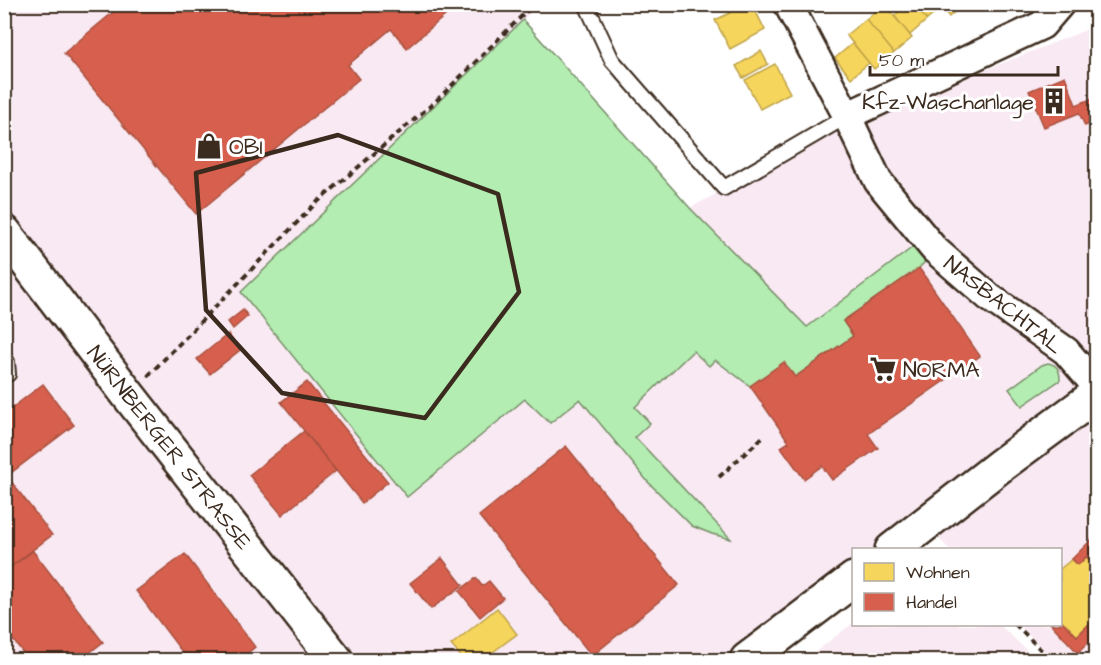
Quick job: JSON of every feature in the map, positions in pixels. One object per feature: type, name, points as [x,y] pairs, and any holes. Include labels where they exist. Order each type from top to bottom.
[{"type":"main road","name":"NÜRNBERGER STRASSE","points":[[4,232],[336,660]]},
{"type":"main road","points":[[893,548],[1096,395]]},
{"type":"main road","points":[[747,660],[852,581]]},
{"type":"street","name":"NASBACHTAL","points":[[788,4],[847,116],[878,181],[934,249],[989,297],[1066,351],[1096,386]]},
{"type":"street","points":[[847,116],[1042,25],[1060,4]]},
{"type":"lane","points":[[586,4],[612,60],[724,188],[847,116]]},
{"type":"lane","points":[[4,358],[7,362],[8,374],[4,376]]},
{"type":"path","points":[[129,396],[315,204],[436,101],[534,4]]},
{"type":"path","points":[[719,477],[764,436]]},
{"type":"path","points":[[1017,626],[1051,660]]},
{"type":"highlighted area","points":[[338,135],[498,194],[519,292],[425,418],[282,393],[206,310],[196,173]]},
{"type":"shaded area","points":[[4,5],[537,5],[241,292],[407,497],[525,399],[550,423],[667,319],[807,327],[690,208],[837,129],[1096,26],[1096,658],[1094,660],[1053,660],[1020,626],[1062,626],[1062,548],[948,548],[920,519],[880,548],[852,548],[852,570],[733,660],[5,660]]},
{"type":"shaded area","points":[[852,624],[852,626],[1001,626],[1037,660],[805,660]]},
{"type":"green space","points":[[523,20],[690,208],[807,327],[913,247],[926,261],[843,321],[853,336],[795,377],[750,386],[715,360],[709,366],[693,351],[635,407],[650,423],[635,437],[731,539],[692,526],[648,482],[580,399],[550,423],[525,399],[407,497],[241,292]]},
{"type":"green space","points":[[1048,363],[1058,369],[1060,380],[1022,406],[1009,389]]},
{"type":"building: Wohnen","points":[[725,4],[752,4],[765,30],[730,49],[715,20],[730,13]]},
{"type":"building: Wohnen","points":[[885,4],[912,38],[894,53],[866,19]]},
{"type":"building: Wohnen","points":[[907,4],[913,4],[927,20],[910,35],[894,16]]},
{"type":"building: Wohnen","points":[[913,4],[939,4],[941,8],[927,20]]},
{"type":"building: Wohnen","points":[[939,4],[963,4],[949,17]]},
{"type":"building: Wohnen","points":[[866,19],[894,53],[874,69],[846,35]]},
{"type":"building: Wohnen","points":[[853,43],[869,63],[851,78],[835,58]]},
{"type":"building: Wohnen","points":[[761,51],[768,64],[743,78],[736,66]]},
{"type":"building: Wohnen","points":[[775,64],[790,93],[760,109],[745,80]]},
{"type":"building: Wohnen","points":[[1087,557],[1096,567],[1096,617],[1077,636],[1062,621],[1062,567],[1072,559],[1078,565]]},
{"type":"building: Wohnen","points":[[497,608],[517,634],[489,655],[494,660],[464,660],[451,645]]},
{"type":"building: Handel","name":"OBI","points":[[123,4],[459,4],[407,48],[391,29],[348,65],[359,79],[196,214],[64,53]]},
{"type":"building: Handel","name":"Kfz-Waschanlage","points":[[1065,76],[1076,105],[1096,97],[1096,121],[1085,126],[1079,113],[1044,127],[1029,91]]},
{"type":"building: Handel","name":"NORMA","points":[[919,268],[980,356],[868,434],[878,448],[832,480],[822,466],[804,479],[781,447],[789,442],[750,386],[784,362],[795,377],[853,336],[843,321]]},
{"type":"building: Handel","points":[[243,310],[248,316],[233,329],[228,322]]},
{"type":"building: Handel","points":[[228,334],[240,350],[210,374],[197,359]]},
{"type":"building: Handel","points":[[307,382],[388,482],[362,503],[281,402]]},
{"type":"building: Handel","points":[[43,384],[74,425],[7,476],[52,535],[4,572],[4,414]]},
{"type":"building: Handel","points":[[304,431],[336,471],[282,515],[249,475]]},
{"type":"building: Handel","points":[[566,446],[679,585],[592,656],[479,516]]},
{"type":"building: Handel","points":[[1094,537],[1096,547],[1078,565],[1072,559]]},
{"type":"building: Handel","points":[[1096,547],[1096,567],[1087,557]]},
{"type":"building: Handel","points":[[33,551],[103,642],[80,660],[29,660],[4,629],[4,572]]},
{"type":"building: Handel","points":[[185,554],[255,647],[239,660],[188,660],[136,591]]},
{"type":"building: Handel","points":[[442,558],[463,585],[431,609],[410,583]]},
{"type":"building: Handel","points":[[476,578],[482,586],[489,581],[503,598],[480,617],[459,591]]},
{"type":"building: Handel","points":[[1096,617],[1096,635],[1078,653],[1053,626],[1062,626],[1062,621],[1077,636]]},
{"type":"place","name":"Kfz-Waschanlage","points":[[1054,101]]},
{"type":"place","name":"OBI","points":[[209,146]]},
{"type":"place","name":"NORMA","points":[[883,369]]}]
